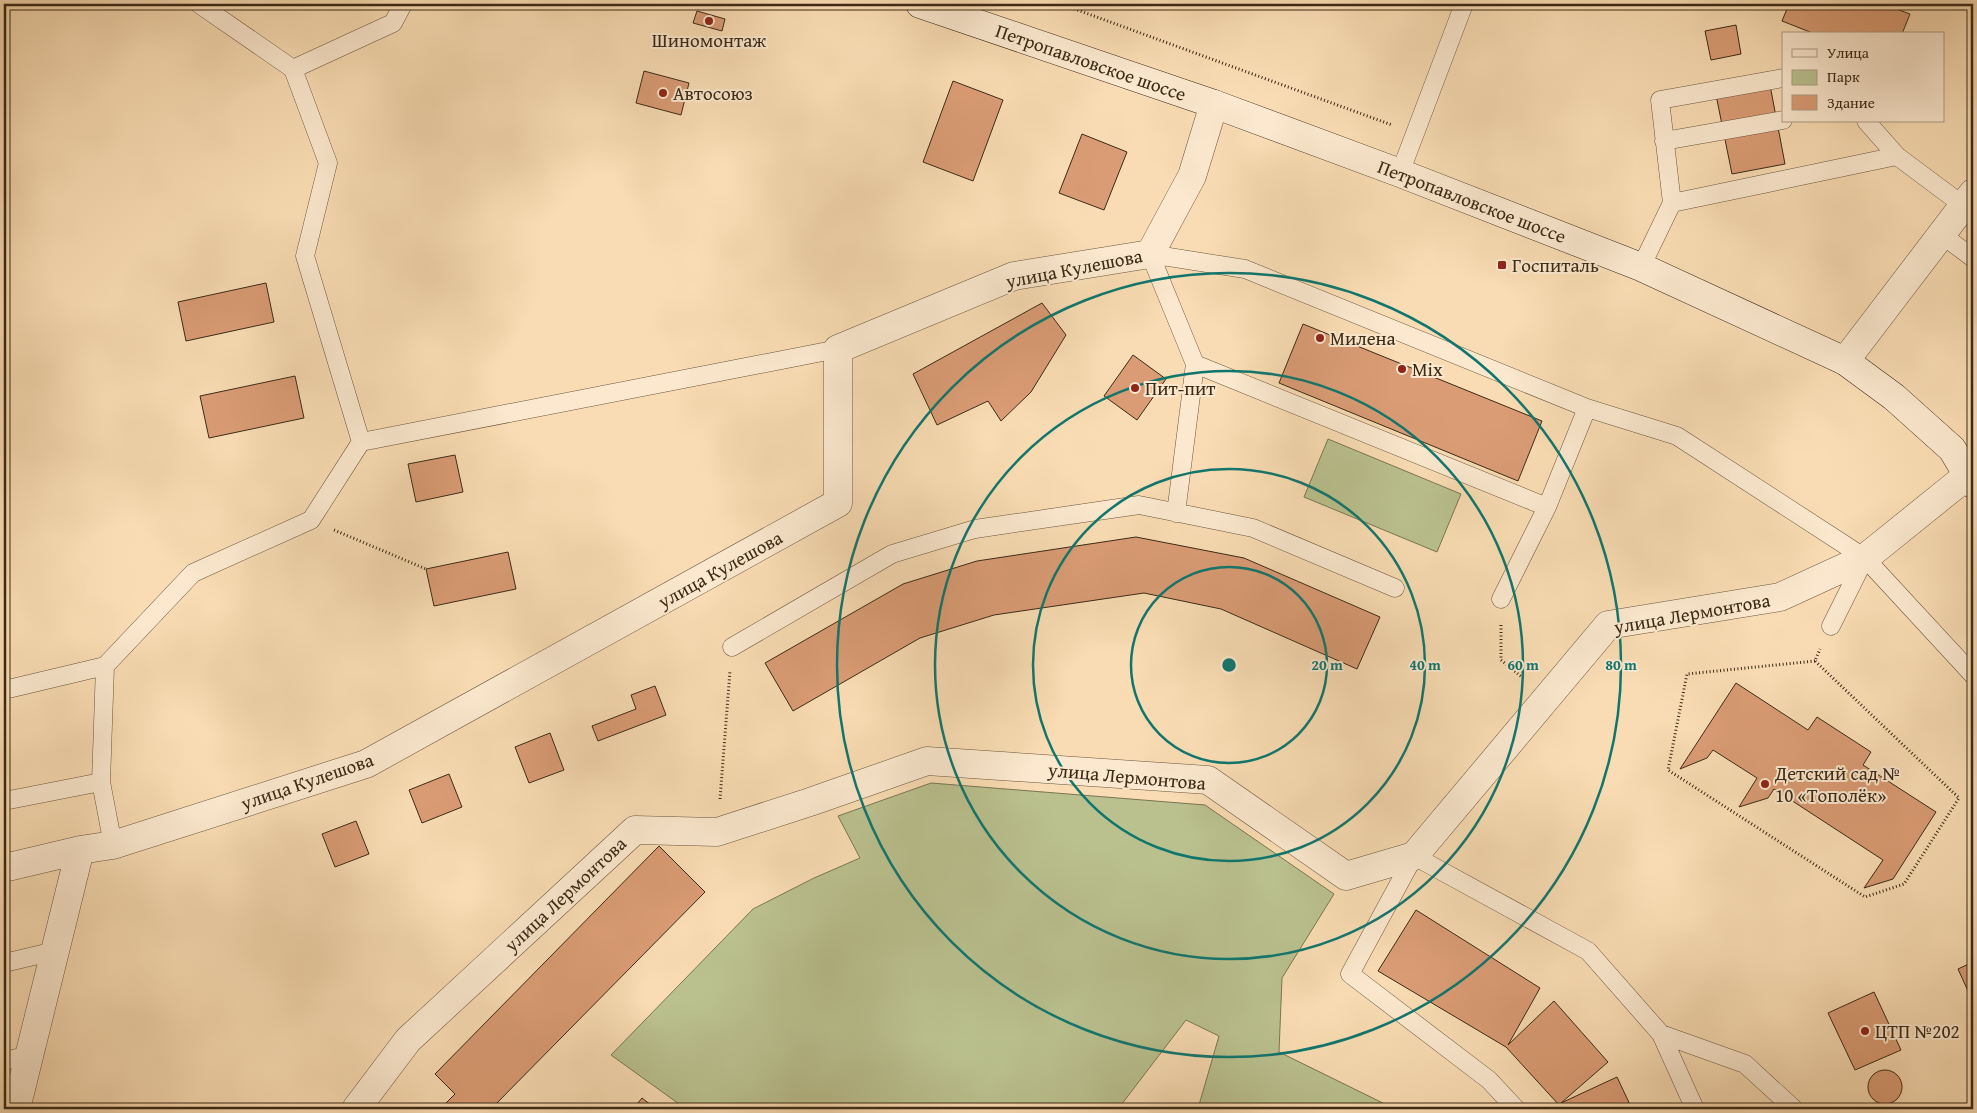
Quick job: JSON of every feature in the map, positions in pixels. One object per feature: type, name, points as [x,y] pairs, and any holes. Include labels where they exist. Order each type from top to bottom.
[{"type":"street","name":"Петропавловское шоссе","points":[[920,4],[1214,104],[1400,173],[1641,267],[1845,362],[1894,396],[1952,449],[1971,480]]},
{"type":"street","name":"улица Кулешова","points":[[4,868],[80,850],[113,845],[366,764],[838,503],[838,349],[1014,276],[1150,254],[1192,176],[1214,104]]},
{"type":"street","points":[[1845,362],[1968,200]]},
{"type":"street","name":"улица Лермонтова","points":[[356,1109],[408,1040],[635,830],[717,832],[927,761],[1208,780],[1346,876],[1414,856],[1608,626],[1780,597],[1865,558],[1971,480]]},
{"type":"street","points":[[16,1109],[17,1058],[55,951],[80,850]]},
{"type":"lane","points":[[199,4],[294,69],[328,163],[304,256],[361,442]]},
{"type":"lane","points":[[294,69],[392,23],[403,4]]},
{"type":"lane","points":[[1400,173],[1464,4]]},
{"type":"lane","points":[[1641,267],[1672,203],[1660,100],[1782,78]]},
{"type":"lane","points":[[1664,141],[1782,120]]},
{"type":"lane","points":[[1867,122],[1897,156],[1968,200]]},
{"type":"lane","points":[[1672,203],[1897,156]]},
{"type":"lane","points":[[1942,235],[1973,258]]},
{"type":"lane","points":[[1150,254],[1195,364],[1176,513]]},
{"type":"lane","points":[[1150,254],[1245,269],[1587,408],[1677,436],[1865,558],[1973,675]]},
{"type":"lane","points":[[4,690],[105,666],[193,573],[311,520],[361,442],[838,349]]},
{"type":"lane","points":[[1195,364],[1546,507]]},
{"type":"lane","points":[[1501,599],[1546,507],[1587,408]]},
{"type":"lane","points":[[732,648],[892,554],[975,529],[1138,505],[1253,528],[1395,588]]},
{"type":"lane","points":[[1831,626],[1865,558]]},
{"type":"lane","points":[[105,666],[101,782],[113,845]]},
{"type":"lane","points":[[4,801],[101,782]]},
{"type":"lane","points":[[1516,1109],[1489,1080],[1350,974],[1414,856],[1588,951],[1661,1034],[1694,1109]]},
{"type":"lane","points":[[4,963],[55,951]]},
{"type":"lane","points":[[1661,1034],[1745,1064],[1794,1109]]},
{"type":"path","points":[[1061,4],[1392,125]]},
{"type":"path","points":[[311,520],[426,569]]},
{"type":"path","points":[[1501,599],[1501,660],[1546,698]]},
{"type":"path","points":[[1815,661],[1831,626]]},
{"type":"path","points":[[717,832],[732,648]]},
{"type":"path","points":[[1815,661],[1959,798],[1904,884],[1865,897],[1668,770],[1687,674],[1815,661]]},
{"type":"green space","points":[[1328,439],[1461,494],[1437,552],[1304,497]]},
{"type":"green space","points":[[931,783],[1205,805],[1334,894],[1282,978],[1279,1052],[1395,1109],[1218,1109],[1199,1105],[1219,1036],[1186,1020],[1118,1109],[686,1109],[611,1055],[753,909],[814,878],[860,858],[838,816]]},
{"type":"building","points":[[1789,4],[1883,4],[1910,14],[1903,32],[1810,32],[1782,21]]},
{"type":"building","name":"Шиномонтаж","points":[[697,11],[725,19],[722,31],[693,23]]},
{"type":"building","points":[[1736,25],[1741,54],[1711,60],[1705,31]]},
{"type":"building","name":"Автосоюз","points":[[644,71],[689,83],[681,115],[636,103]]},
{"type":"building","points":[[1769,80],[1785,164],[1732,174],[1715,90]]},
{"type":"building","points":[[953,81],[1003,100],[973,181],[923,162]]},
{"type":"building","points":[[1082,134],[1127,152],[1104,210],[1059,193]]},
{"type":"building","points":[[266,283],[274,322],[186,341],[178,302]]},
{"type":"building","points":[[1042,303],[1066,335],[1031,392],[1001,421],[988,401],[937,425],[913,374]]},
{"type":"building","points":[[1303,324],[1542,421],[1518,481],[1279,383]]},
{"type":"building","name":"Пит-пит","points":[[1133,355],[1166,379],[1137,420],[1104,396]]},
{"type":"building","points":[[295,376],[304,418],[209,438],[200,396]]},
{"type":"building","points":[[455,455],[463,492],[416,502],[408,464]]},
{"type":"building","points":[[1136,537],[1244,558],[1380,617],[1357,669],[1221,609],[1144,593],[994,615],[920,638],[793,711],[765,663],[903,584],[977,561]]},
{"type":"building","points":[[508,552],[516,589],[434,606],[426,569]]},
{"type":"building","points":[[1736,683],[1808,730],[1817,717],[1871,752],[1863,765],[1936,812],[1893,879],[1864,888],[1883,860],[1774,789],[1768,798],[1739,807],[1757,778],[1713,750],[1707,758],[1680,769]]},
{"type":"building","points":[[655,686],[666,715],[598,741],[592,726],[636,709],[631,695]]},
{"type":"building","points":[[550,733],[564,770],[529,783],[515,747]]},
{"type":"building","points":[[449,774],[462,807],[422,823],[409,790]]},
{"type":"building","points":[[356,821],[369,854],[335,867],[322,834]]},
{"type":"building","points":[[659,846],[705,892],[491,1109],[440,1109],[455,1094],[435,1074]]},
{"type":"building","points":[[1416,910],[1540,988],[1508,1045],[1554,1001],[1608,1062],[1561,1103],[1617,1077],[1632,1109],[1561,1109],[1506,1047],[1378,971]]},
{"type":"building","points":[[1973,962],[1973,1002],[1958,969]]},
{"type":"building","name":"ЦТП №202","points":[[1874,992],[1901,1050],[1855,1070],[1828,1013]]},
{"type":"building","points":[[1885,1070],[1897,1075],[1902,1087],[1897,1099],[1885,1104],[1873,1099],[1868,1087],[1873,1075]]},
{"type":"building","points":[[642,1098],[656,1109],[633,1109]]},
{"type":"place","name":"Шиномонтаж","points":[[709,21]]},
{"type":"place","name":"Автосоюз","points":[[663,93]]},
{"type":"place","name":"Госпиталь","points":[[1502,265]]},
{"type":"place","name":"Милена","points":[[1320,338]]},
{"type":"place","name":"Mix","points":[[1402,369]]},
{"type":"place","name":"Пит-пит","points":[[1135,388]]},
{"type":"place","name":"Детский сад № 10 «Тополёк»","points":[[1765,784]]},
{"type":"place","name":"ЦТП №202","points":[[1865,1031]]}]
